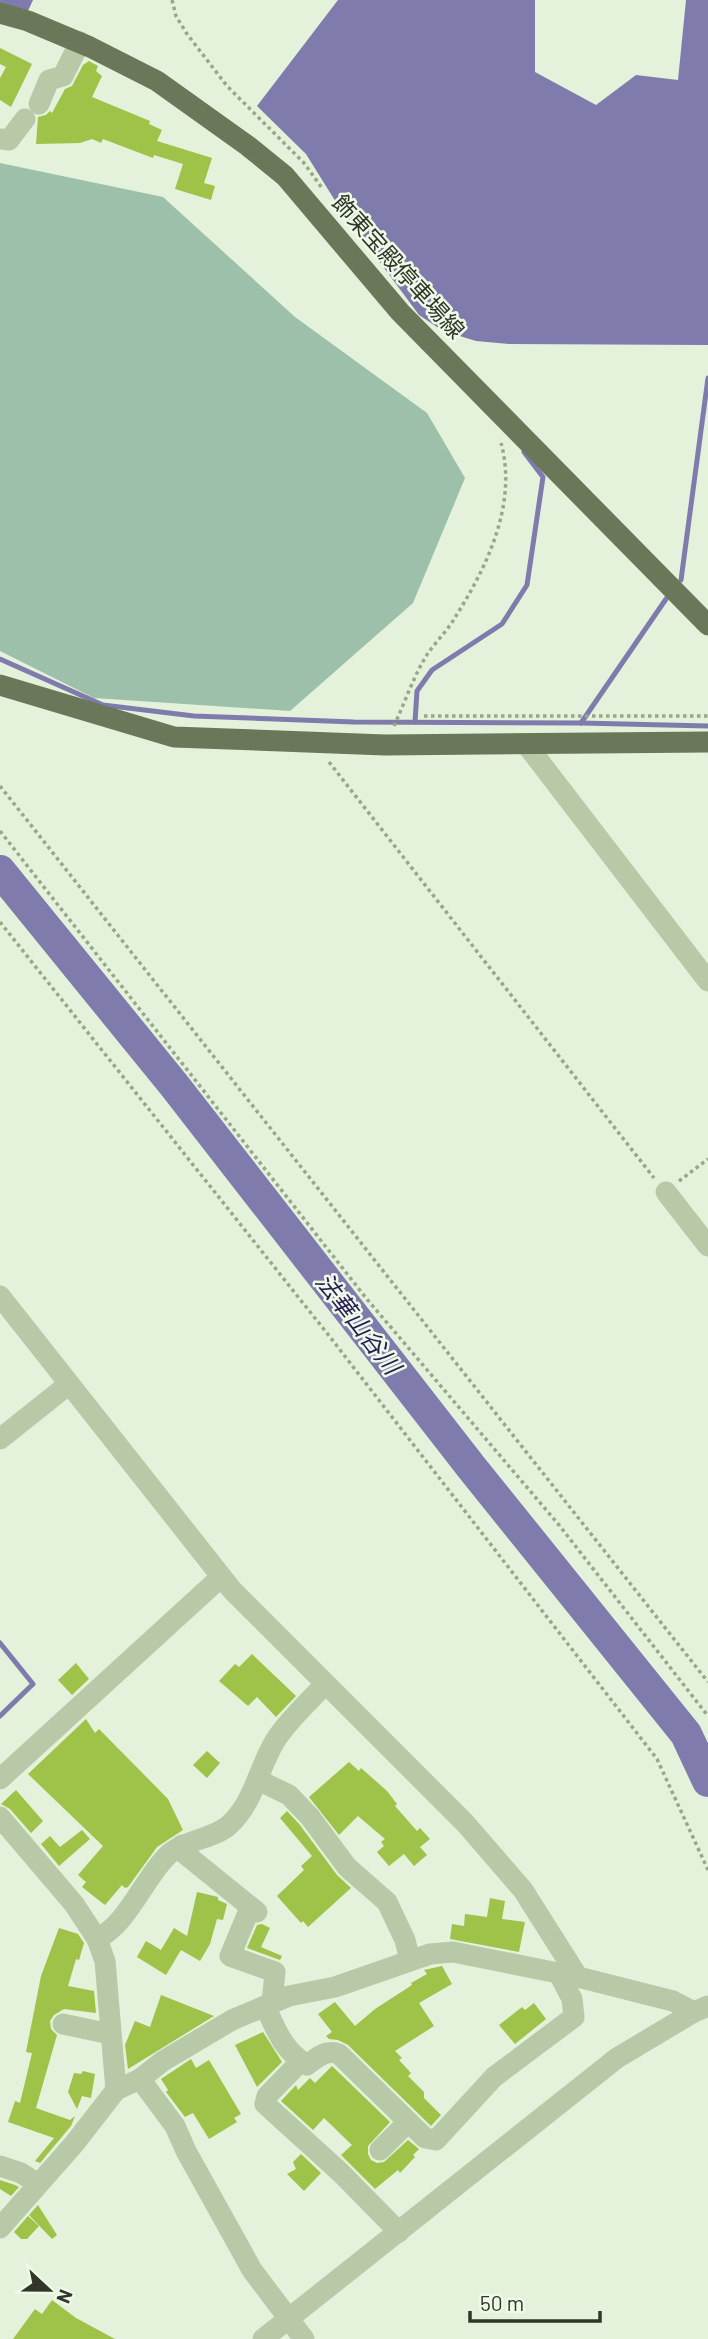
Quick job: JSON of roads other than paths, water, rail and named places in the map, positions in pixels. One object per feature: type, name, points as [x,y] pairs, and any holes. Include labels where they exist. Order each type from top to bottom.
[{"type":"main road","name":"飾東宝殿停車場線","points":[[0,13],[80,42],[157,81],[285,176],[400,312],[708,625]]},
{"type":"main road","points":[[0,685],[174,737],[385,745],[708,742]]},
{"type":"street","points":[[0,139],[9,140],[32,111],[49,80],[63,76],[80,42]]},
{"type":"street","points":[[526,744],[708,981]]},
{"type":"street","points":[[666,1192],[708,1246]]},
{"type":"street","points":[[0,1296],[221,1577],[465,1823],[523,1889],[568,1975],[574,2017],[494,2077],[436,2140],[425,2138],[339,2054],[332,2051],[307,2064],[284,2046],[269,2005],[275,1972],[230,1956],[254,1910],[184,1853],[182,1845]]},
{"type":"street","points":[[0,1439],[69,1384]]},
{"type":"street","points":[[0,1779],[221,1577]]},
{"type":"street","points":[[97,1939],[111,1931],[167,1856],[182,1845],[227,1827],[253,1793],[273,1743],[325,1684]]},
{"type":"street","points":[[258,1780],[289,1795],[310,1817],[347,1867],[387,1902],[405,1940],[410,1961]]},
{"type":"street","points":[[0,1817],[74,1904],[97,1939],[105,1961],[116,2090]]},
{"type":"street","points":[[0,2228],[74,2144],[116,2090],[140,2079],[163,2061],[232,2020],[289,1996],[335,1987],[430,1954],[453,1952],[568,1975],[701,2009]]},
{"type":"street","points":[[263,2339],[617,2059],[701,2009]]},
{"type":"street","points":[[63,2024],[110,2034]]},
{"type":"street","points":[[301,2061],[267,2096],[265,2104],[334,2166],[399,2232]]},
{"type":"street","points":[[140,2079],[175,2126],[186,2151],[253,2270],[304,2339]]},
{"type":"street","points":[[380,2150],[408,2122]]},
{"type":"street","points":[[0,2166],[21,2173],[38,2185]]},
{"type":"waterway","points":[[681,580],[708,378]]},
{"type":"waterway","points":[[415,722],[417,691],[432,670],[502,624],[527,585],[543,477],[524,452]]},
{"type":"waterway","points":[[581,723],[666,599]]},
{"type":"waterway","points":[[0,659],[103,705],[194,716],[354,722],[708,726]]},
{"type":"waterway","name":"法華山谷川","points":[[0,871],[174,1085],[472,1468],[686,1734],[708,1781]]},
{"type":"waterway","points":[[0,1643],[33,1684],[0,1716]]}]
